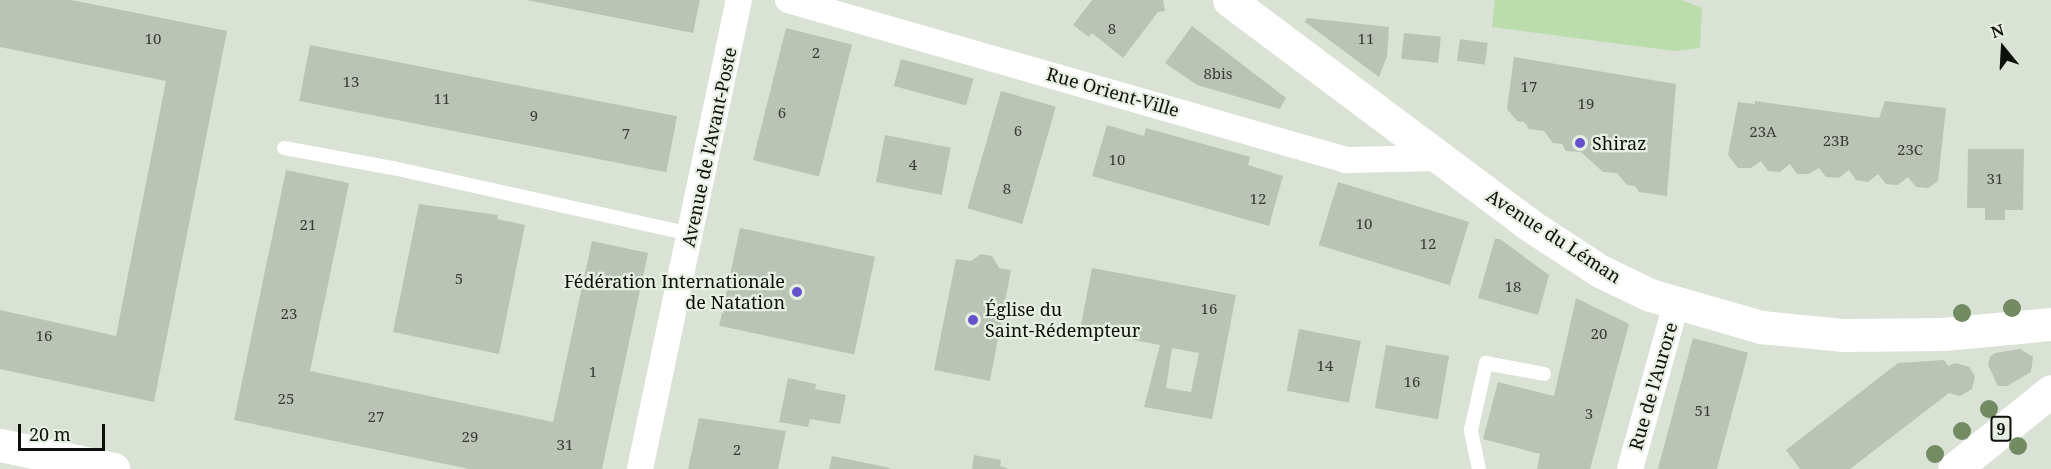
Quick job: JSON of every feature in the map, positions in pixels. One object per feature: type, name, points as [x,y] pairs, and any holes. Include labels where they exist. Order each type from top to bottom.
[{"type":"main road","name":"Avenue du Léman","points":[[1229,0],[1528,224],[1600,271],[1676,304],[1761,327],[1842,335],[2048,332]]},
{"type":"main road","name":"9","points":[[1954,469],[2051,391]]},
{"type":"main road","points":[[0,445],[104,468]]},
{"type":"street","name":"Avenue de l'Avant-Poste","points":[[640,469],[739,0]]},
{"type":"street","name":"Rue Orient-Ville","points":[[789,0],[1346,160],[1440,158]]},
{"type":"street","name":"Rue de l'Aurore","points":[[1630,469],[1676,304]]},
{"type":"lane","points":[[284,148],[393,168],[690,234]]},
{"type":"lane","points":[[1479,469],[1471,430],[1486,363],[1544,374]]},
{"type":"green space","points":[[1495,0],[1681,0],[1702,8],[1700,48],[1674,51],[1492,27]]},
{"type":"building","points":[[0,0],[71,0],[227,31],[154,402],[0,369],[0,310],[116,336],[166,81],[0,47]]},
{"type":"building","points":[[526,0],[700,0],[693,33]]},
{"type":"building","points":[[1092,0],[1163,0],[1165,11],[1158,12],[1123,58],[1092,33],[1089,37],[1073,25]]},
{"type":"building","points":[[1307,18],[1389,27],[1387,56],[1379,77],[1305,22]]},
{"type":"building","points":[[1192,26],[1286,98],[1280,109],[1197,85],[1165,63]]},
{"type":"building","points":[[786,28],[852,44],[819,176],[753,160]]},
{"type":"building","points":[[1404,33],[1441,37],[1438,63],[1401,59]]},
{"type":"building","points":[[1460,39],[1488,43],[1485,65],[1457,61]]},
{"type":"building","points":[[310,45],[677,116],[666,172],[299,101]]},
{"type":"building","points":[[1514,57],[1676,84],[1667,196],[1639,192],[1635,186],[1627,185],[1617,173],[1603,172],[1581,152],[1566,151],[1562,144],[1553,143],[1544,131],[1529,129],[1524,122],[1517,121],[1507,109]]},
{"type":"building","points":[[901,59],[973,78],[966,105],[894,86]]},
{"type":"building","points":[[1001,91],[1056,107],[1022,224],[967,208]]},
{"type":"building","points":[[1755,101],[1879,118],[1885,101],[1946,108],[1938,181],[1928,188],[1916,187],[1908,177],[1898,185],[1886,184],[1878,174],[1868,182],[1856,180],[1849,170],[1839,178],[1826,177],[1819,168],[1809,174],[1797,174],[1790,164],[1780,172],[1768,171],[1761,161],[1751,168],[1738,168],[1728,155],[1738,102],[1755,104]]},
{"type":"building","points":[[1107,125],[1144,136],[1146,128],[1250,157],[1248,165],[1283,176],[1269,226],[1092,176]]},
{"type":"building","points":[[885,135],[951,148],[942,195],[876,182]]},
{"type":"building","points":[[1968,149],[2024,149],[2023,210],[2005,210],[2005,220],[1985,220],[1985,208],[1967,208]]},
{"type":"building","points":[[286,170],[349,183],[310,371],[553,422],[592,241],[648,253],[602,469],[469,469],[234,420]]},
{"type":"building","points":[[1338,182],[1469,222],[1450,285],[1319,245]]},
{"type":"building","points":[[419,204],[498,215],[497,219],[525,225],[499,354],[393,332]]},
{"type":"building","name":"Fédération Internationale de Natation","points":[[740,228],[875,257],[854,355],[719,326]]},
{"type":"building","points":[[1495,239],[1500,239],[1549,275],[1538,315],[1478,298]]},
{"type":"building","name":"Église du Saint-Rédempteur","points":[[981,254],[992,256],[999,268],[1011,270],[990,381],[934,370],[956,259],[971,261]]},
{"type":"building","points":[[1092,268],[1236,295],[1212,419],[1144,407],[1160,345],[1080,330]],"holes":[[[1172,348],[1199,353],[1191,392],[1166,388]]]},
{"type":"building","points":[[1576,298],[1629,324],[1590,469],[1537,469],[1540,454],[1483,439],[1498,382],[1554,396]]},
{"type":"building","points":[[1299,329],[1361,341],[1349,403],[1287,391]]},
{"type":"building","points":[[1693,338],[1748,353],[1717,469],[1658,469]]},
{"type":"building","points":[[1386,345],[1449,356],[1438,419],[1375,408]]},
{"type":"building","points":[[2020,349],[2033,357],[2031,372],[2007,386],[1998,386],[1988,365],[1990,357],[1995,353]]},
{"type":"building","points":[[1944,360],[1948,366],[1956,363],[1969,367],[1975,376],[1972,389],[1960,396],[1949,393],[1850,469],[1800,469],[1786,450],[1898,363]]},
{"type":"building","points":[[788,378],[816,384],[815,389],[846,395],[840,424],[810,419],[808,427],[779,422]]},
{"type":"building","points":[[699,418],[786,431],[778,469],[688,469]]},
{"type":"building","points":[[974,455],[1001,460],[1000,466],[1009,469],[972,469]]},
{"type":"building","points":[[832,456],[890,468],[890,469],[829,469]]},
{"type":"place","name":"Shiraz","points":[[1580,143]]},
{"type":"place","name":"Fédération Internationale de Natation","points":[[797,292]]},
{"type":"place","name":"Église du Saint-Rédempteur","points":[[973,320]]}]
